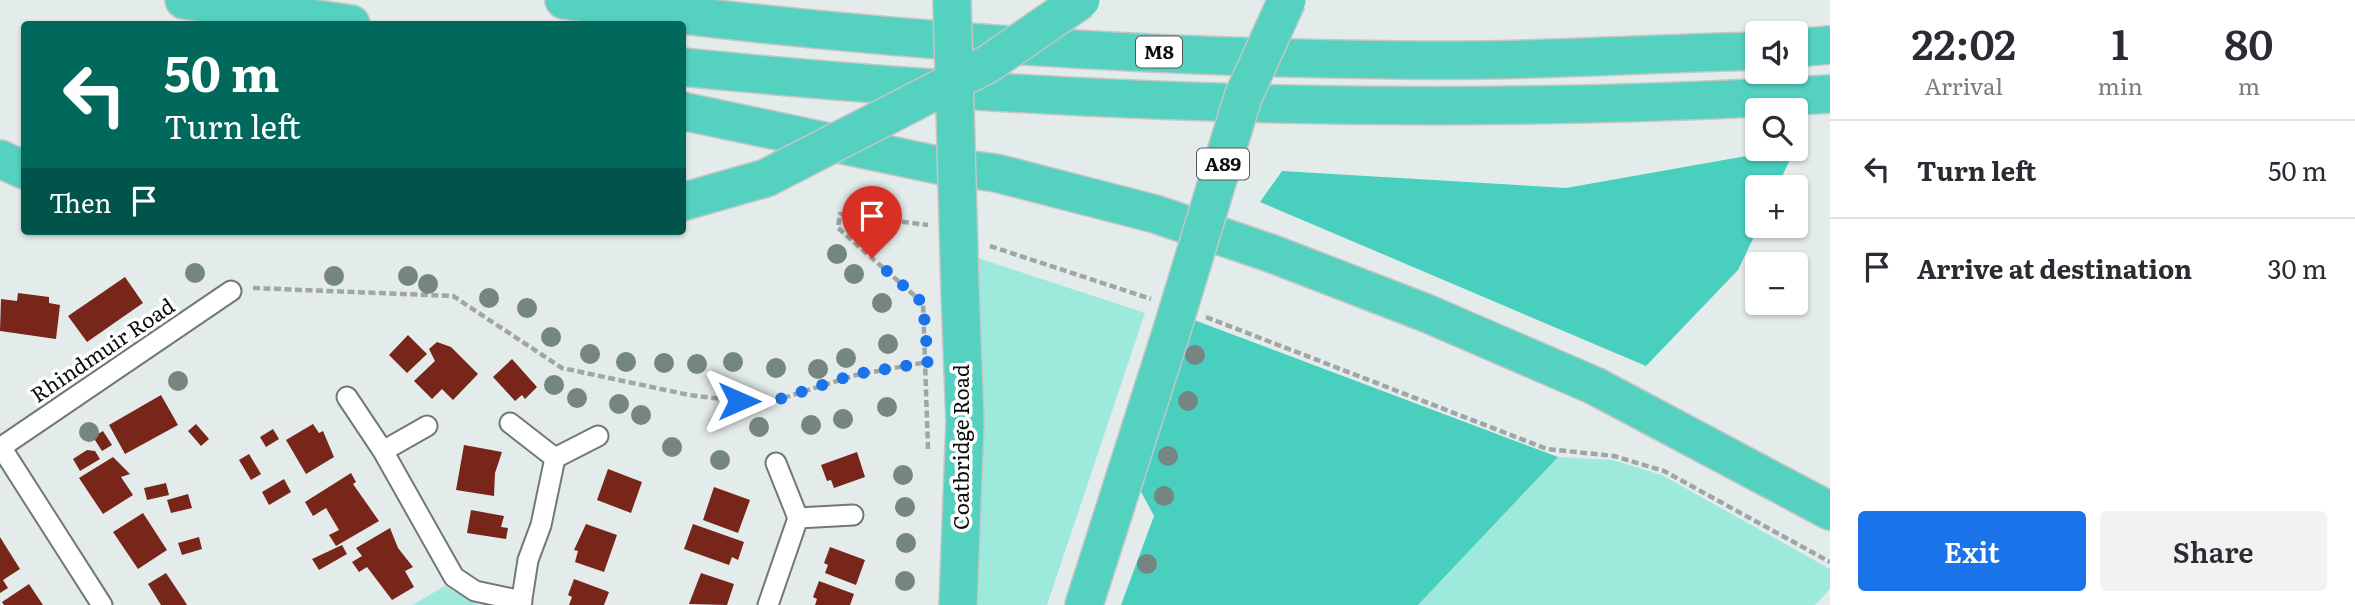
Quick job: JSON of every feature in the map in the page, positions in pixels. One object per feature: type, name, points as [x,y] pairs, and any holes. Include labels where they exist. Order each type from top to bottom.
[{"type":"highway","points":[[159,0],[260,21]]},
{"type":"highway","points":[[184,0],[330,21]]},
{"type":"highway","name":"M8","points":[[564,0],[722,22],[1062,48],[1404,61],[1745,51]]},
{"type":"highway","name":"Coatbridge Road","points":[[952,0],[965,422],[958,605]]},
{"type":"highway","points":[[686,201],[766,178],[988,64],[1081,0]]},
{"type":"highway","name":"A89","points":[[1084,605],[1177,316],[1243,97],[1287,0]]},
{"type":"highway","points":[[1808,47],[1830,45]]},
{"type":"highway","points":[[686,67],[999,93],[1195,103],[1588,104],[1830,94]]},
{"type":"highway","points":[[686,112],[942,166],[996,173],[1155,214],[1270,253],[1426,313],[1595,386],[1830,510]]},
{"type":"highway","points":[[0,159],[21,169]]},
{"type":"street","name":"Rhindmuir Road","points":[[1,447],[231,291]]},
{"type":"street","points":[[347,397],[383,452],[454,577],[475,591],[522,603],[528,560],[541,525],[555,458]]},
{"type":"street","points":[[510,424],[555,458]]},
{"type":"street","points":[[383,452],[427,426]]},
{"type":"street","points":[[555,458],[598,436]]},
{"type":"street","points":[[1,447],[102,605]]},
{"type":"street","points":[[768,605],[799,517],[776,463]]},
{"type":"street","points":[[799,517],[853,515]]},
{"type":"path","points":[[929,449],[928,362],[923,303],[838,228],[840,214],[918,222],[931,226]]},
{"type":"path","points":[[982,243],[1547,449],[1614,456],[1664,471],[1830,562]]},
{"type":"path","points":[[231,291],[257,287],[453,296],[562,368],[689,395],[764,404],[856,374],[928,362]]},
{"type":"green space","points":[[1745,156],[1745,161],[1789,161],[1783,175],[1745,175],[1745,238],[1753,238],[1738,270],[1646,366],[1260,202],[1282,171],[1566,188]]},
{"type":"green space","points":[[978,258],[1145,313],[1047,605],[968,605],[978,502]]},
{"type":"green space","points":[[1194,320],[1558,457],[1418,605],[1121,605],[1154,516],[1138,486]]},
{"type":"green space","points":[[1558,457],[1613,460],[1662,475],[1830,569],[1830,589],[1815,605],[1418,605]]},
{"type":"green space","points":[[445,586],[478,605],[412,605]]},
{"type":"building","points":[[125,277],[143,303],[87,342],[68,316]]},
{"type":"building","points":[[18,293],[49,297],[49,303],[60,305],[56,339],[0,331],[1,299],[17,301]]},
{"type":"building","points":[[408,335],[427,354],[407,373],[389,355]]},
{"type":"building","points":[[437,342],[451,347],[478,374],[453,400],[442,389],[432,399],[414,381],[435,361],[429,349]]},
{"type":"building","points":[[512,359],[537,387],[525,399],[522,395],[515,401],[493,377]]},
{"type":"building","points":[[161,395],[178,425],[125,454],[109,425]]},
{"type":"building","points":[[196,424],[209,439],[201,446],[188,431]]},
{"type":"building","points":[[313,424],[319,433],[323,431],[334,457],[306,474],[286,440]]},
{"type":"building","points":[[273,429],[279,439],[266,447],[260,437]]},
{"type":"building","points":[[103,431],[112,445],[102,451],[93,437]]},
{"type":"building","points":[[464,445],[502,452],[495,473],[494,496],[456,490]]},
{"type":"building","points":[[87,450],[95,451],[100,459],[80,471],[73,459]]},
{"type":"building","points":[[857,452],[865,477],[834,488],[831,480],[827,481],[821,465]]},
{"type":"building","points":[[249,454],[261,474],[251,480],[239,460]]},
{"type":"building","points":[[113,457],[130,474],[121,477],[133,495],[103,514],[79,478]]},
{"type":"building","points":[[608,469],[642,482],[631,513],[597,500]]},
{"type":"building","points":[[351,473],[356,482],[353,484],[379,521],[336,546],[329,535],[339,530],[326,508],[313,516],[305,502]]},
{"type":"building","points":[[284,479],[291,492],[269,505],[262,492]]},
{"type":"building","points":[[166,483],[169,495],[147,500],[144,488]]},
{"type":"building","points":[[714,487],[750,500],[738,533],[703,520]]},
{"type":"building","points":[[188,494],[192,508],[171,513],[167,500]]},
{"type":"building","points":[[471,510],[504,516],[501,527],[508,528],[506,539],[467,533]]},
{"type":"building","points":[[143,513],[167,550],[138,569],[113,532]]},
{"type":"building","points":[[586,524],[617,535],[604,572],[575,562],[578,551],[574,550]]},
{"type":"building","points":[[693,524],[744,542],[738,560],[732,557],[729,565],[684,549]]},
{"type":"building","points":[[390,528],[398,548],[413,567],[405,571],[414,587],[392,600],[367,567],[359,572],[352,562],[362,556],[356,548]]},
{"type":"building","points":[[0,537],[20,569],[3,580],[8,588],[0,593]]},
{"type":"building","points":[[199,537],[202,549],[182,555],[178,543]]},
{"type":"building","points":[[342,545],[347,554],[319,570],[312,559]]},
{"type":"building","points":[[830,547],[865,560],[856,585],[825,573],[828,565],[824,563]]},
{"type":"building","points":[[166,573],[187,605],[161,605],[148,584]]},
{"type":"building","points":[[701,573],[734,584],[727,605],[689,604]]},
{"type":"building","points":[[574,579],[609,592],[604,605],[569,605],[572,597],[568,595]]},
{"type":"building","points":[[819,581],[854,594],[850,605],[815,605],[817,599],[813,597]]},
{"type":"building","points":[[29,584],[43,605],[4,605],[2,602]]},
{"type":"route","points":[[739,401],[764,404],[856,374],[928,362],[923,303],[872,258]]}]
